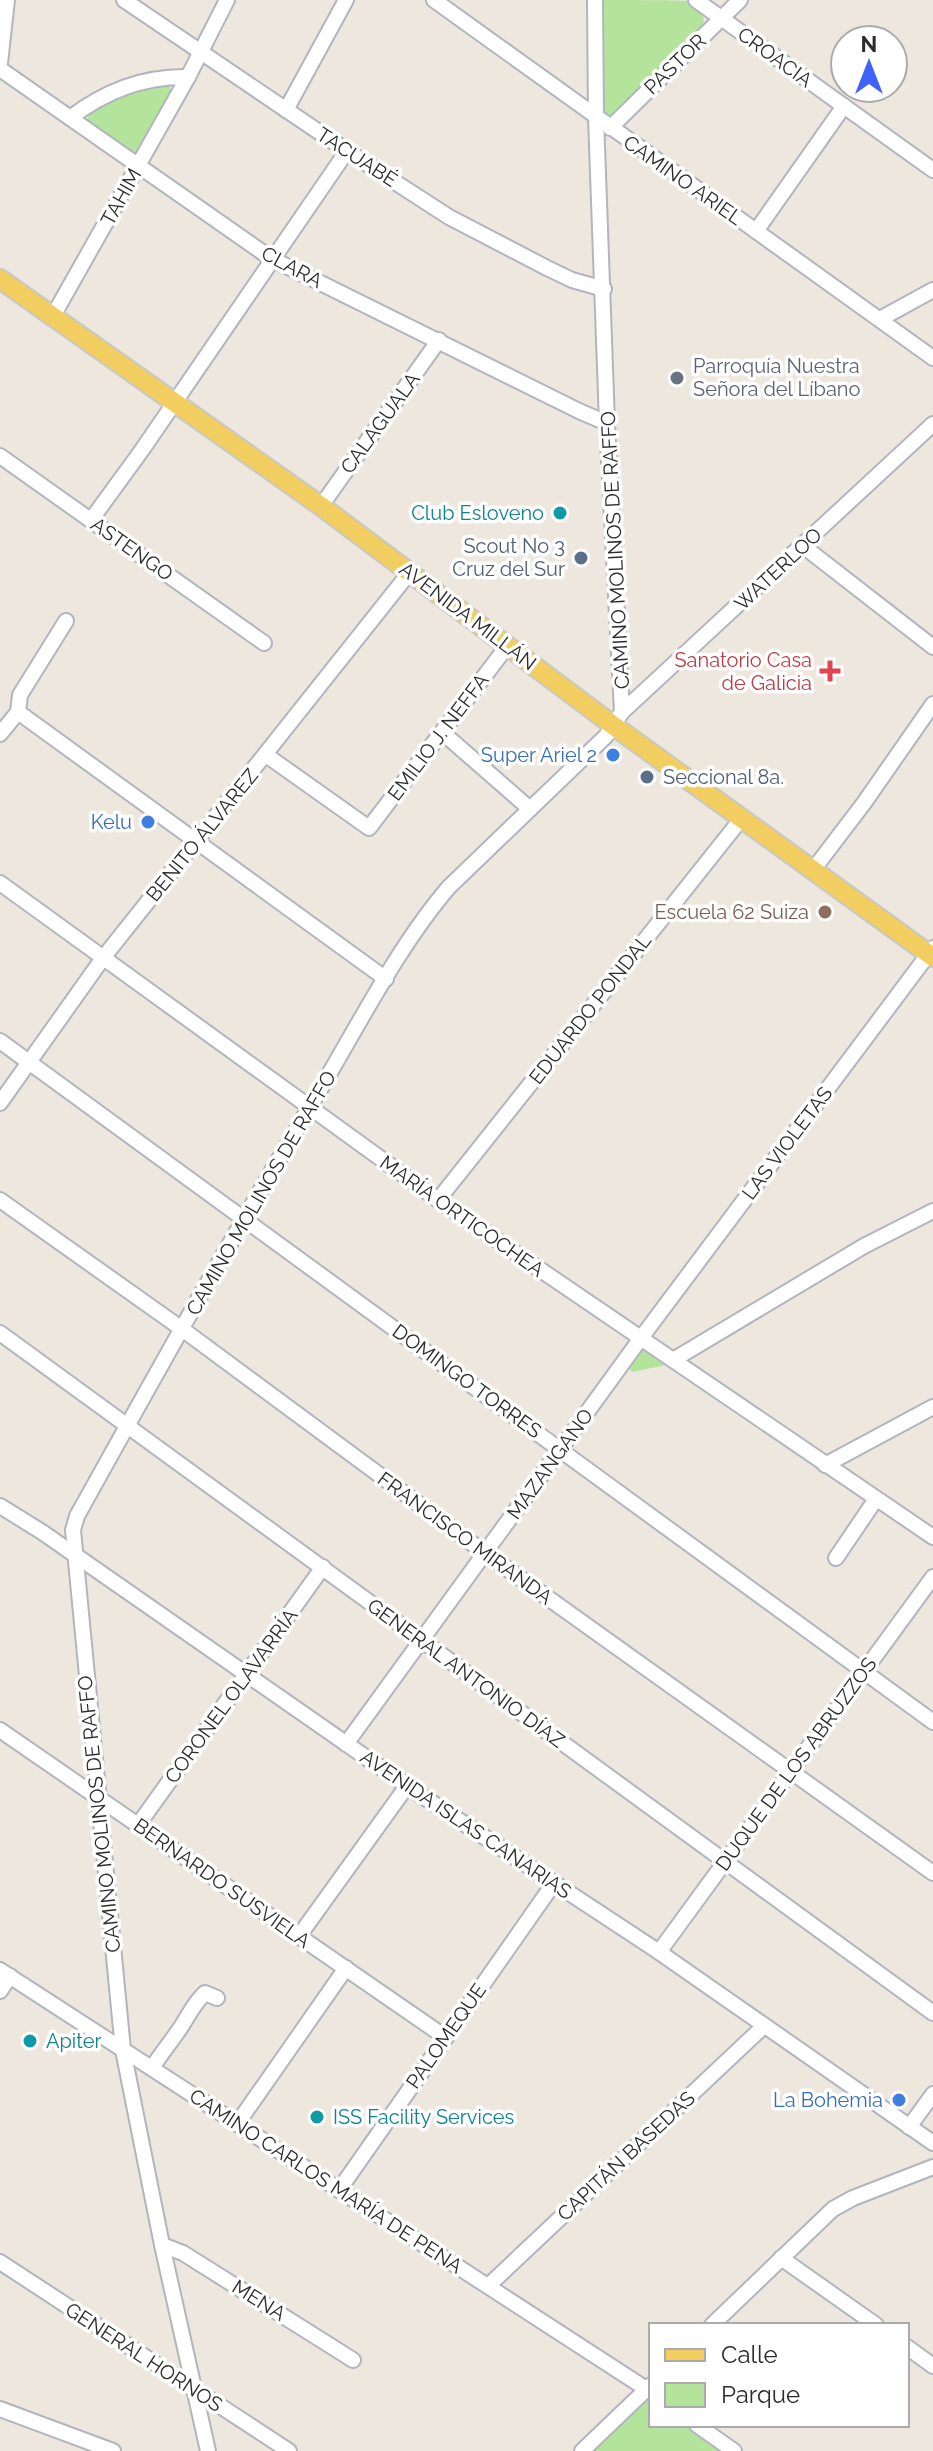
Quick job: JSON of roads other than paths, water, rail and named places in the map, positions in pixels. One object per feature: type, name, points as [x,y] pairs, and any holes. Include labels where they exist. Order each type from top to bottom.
[{"type":"main road","name":"AVENIDA MILLÁN","points":[[0,279],[321,506],[508,645],[618,719],[742,818],[932,953]]},
{"type":"street","points":[[0,63],[7,0]]},
{"type":"street","name":"TACUABÉ","points":[[124,0],[462,225],[572,280],[604,289]]},
{"type":"street","name":"TAHIM","points":[[53,316],[188,77],[227,0]]},
{"type":"street","points":[[286,110],[346,0]]},
{"type":"street","name":"CAMINO ARIEL","points":[[434,0],[933,358]]},
{"type":"street","name":"CAMINO MOLINOS DE RAFFO","points":[[208,2451],[123,2050],[73,1530],[77,1516],[244,1219],[386,979],[440,898],[583,759],[618,719],[623,702],[607,423],[595,0]]},
{"type":"street","name":"CROACIA","points":[[696,0],[933,170]]},
{"type":"street","name":"PASTOR","points":[[610,128],[740,0]]},
{"type":"street","name":"CLARA","points":[[0,69],[272,259],[607,423]]},
{"type":"street","points":[[70,118],[103,95],[129,85],[188,77]]},
{"type":"street","points":[[756,231],[844,106]]},
{"type":"street","points":[[91,520],[347,151]]},
{"type":"street","points":[[880,319],[933,290]]},
{"type":"street","name":"CALAGUALA","points":[[321,506],[439,340]]},
{"type":"street","name":"WATERLOO","points":[[618,719],[933,424]]},
{"type":"street","name":"ASTENGO","points":[[0,456],[264,643]]},
{"type":"street","points":[[803,546],[933,647]]},
{"type":"street","name":"BENITO ÁLVAREZ","points":[[0,1103],[103,958],[410,572]]},
{"type":"street","points":[[0,734],[18,712],[20,695],[66,621]]},
{"type":"street","name":"EMILIO J. NEFFA","points":[[266,755],[369,828],[508,645]]},
{"type":"street","points":[[813,870],[933,704]]},
{"type":"street","points":[[18,712],[386,979]]},
{"type":"street","points":[[443,733],[530,809]]},
{"type":"street","name":"EDUARDO PONDAL","points":[[438,1200],[742,818]]},
{"type":"street","name":"MARÍA ORTICOCHEA","points":[[0,883],[438,1200],[933,1536]]},
{"type":"street","name":"LAS VIOLETAS","points":[[641,1338],[932,953]]},
{"type":"street","name":"DOMINGO TORRES","points":[[0,1041],[933,1722]]},
{"type":"street","name":"FRANCISCO MIRANDA","points":[[0,1200],[182,1329],[485,1553],[933,1873]]},
{"type":"street","points":[[673,1360],[864,1246],[933,1211]]},
{"type":"street","name":"GENERAL ANTONIO DÍAZ","points":[[0,1333],[933,2013]]},
{"type":"street","name":"MAZANGANO","points":[[346,1744],[641,1338]]},
{"type":"street","points":[[825,1465],[933,1407]]},
{"type":"street","points":[[836,1558],[876,1499]]},
{"type":"street","name":"AVENIDA ISLAS CANARIAS","points":[[0,1506],[407,1786],[659,1952],[933,2143]]},
{"type":"street","name":"CORONEL OLAVARRÍA","points":[[138,1825],[323,1567]]},
{"type":"street","name":"DUQUE DE LOS ABRUZZOS","points":[[659,1952],[933,1577]]},
{"type":"street","name":"BERNARDO SUSVIELA","points":[[0,1730],[445,2037]]},
{"type":"street","points":[[299,1936],[407,1786]]},
{"type":"street","name":"PALOMEQUE","points":[[339,2190],[554,1883]]},
{"type":"street","points":[[237,2124],[346,1968]]},
{"type":"street","points":[[0,1991],[5,1973]]},
{"type":"street","name":"CAMINO CARLOS MARÍA DE PENA","points":[[5,1973],[649,2389]]},
{"type":"street","points":[[152,2068],[202,1996],[205,1993],[217,1998]]},
{"type":"street","name":"CAPITÁN BASEDAS","points":[[488,2286],[764,2026]]},
{"type":"street","points":[[909,2127],[933,2094]]},
{"type":"street","points":[[714,2323],[839,2206],[933,2167]]},
{"type":"street","name":"MENA","points":[[162,2245],[183,2253],[353,2360]]},
{"type":"street","points":[[781,2258],[873,2323]]},
{"type":"street","name":"GENERAL HORNOS","points":[[0,2262],[289,2451]]},
{"type":"street","points":[[909,2348],[933,2366]]},
{"type":"street","points":[[582,2451],[649,2389]]},
{"type":"street","points":[[0,2409],[90,2447],[113,2451]]},
{"type":"street","points":[[700,2427],[734,2451]]},
{"type":"place","name":"Parroquía Nuestra Señora del Líbano","points":[[677,378]]},
{"type":"place","name":"Club Esloveno","points":[[560,513]]},
{"type":"place","name":"Scout No 3 Cruz del Sur","points":[[581,558]]},
{"type":"place","name":"Sanatorio Casa de Galicia","points":[[830,671]]},
{"type":"place","name":"Super Ariel 2","points":[[613,755]]},
{"type":"place","name":"Seccional 8a.","points":[[647,777]]},
{"type":"place","name":"Kelu","points":[[148,822]]},
{"type":"place","name":"Escuela 62 Suiza","points":[[825,912]]},
{"type":"place","name":"Apiter","points":[[30,2041]]},
{"type":"place","name":"La Bohemia","points":[[899,2100]]},
{"type":"place","name":"ISS Facility Services","points":[[317,2117]]}]
